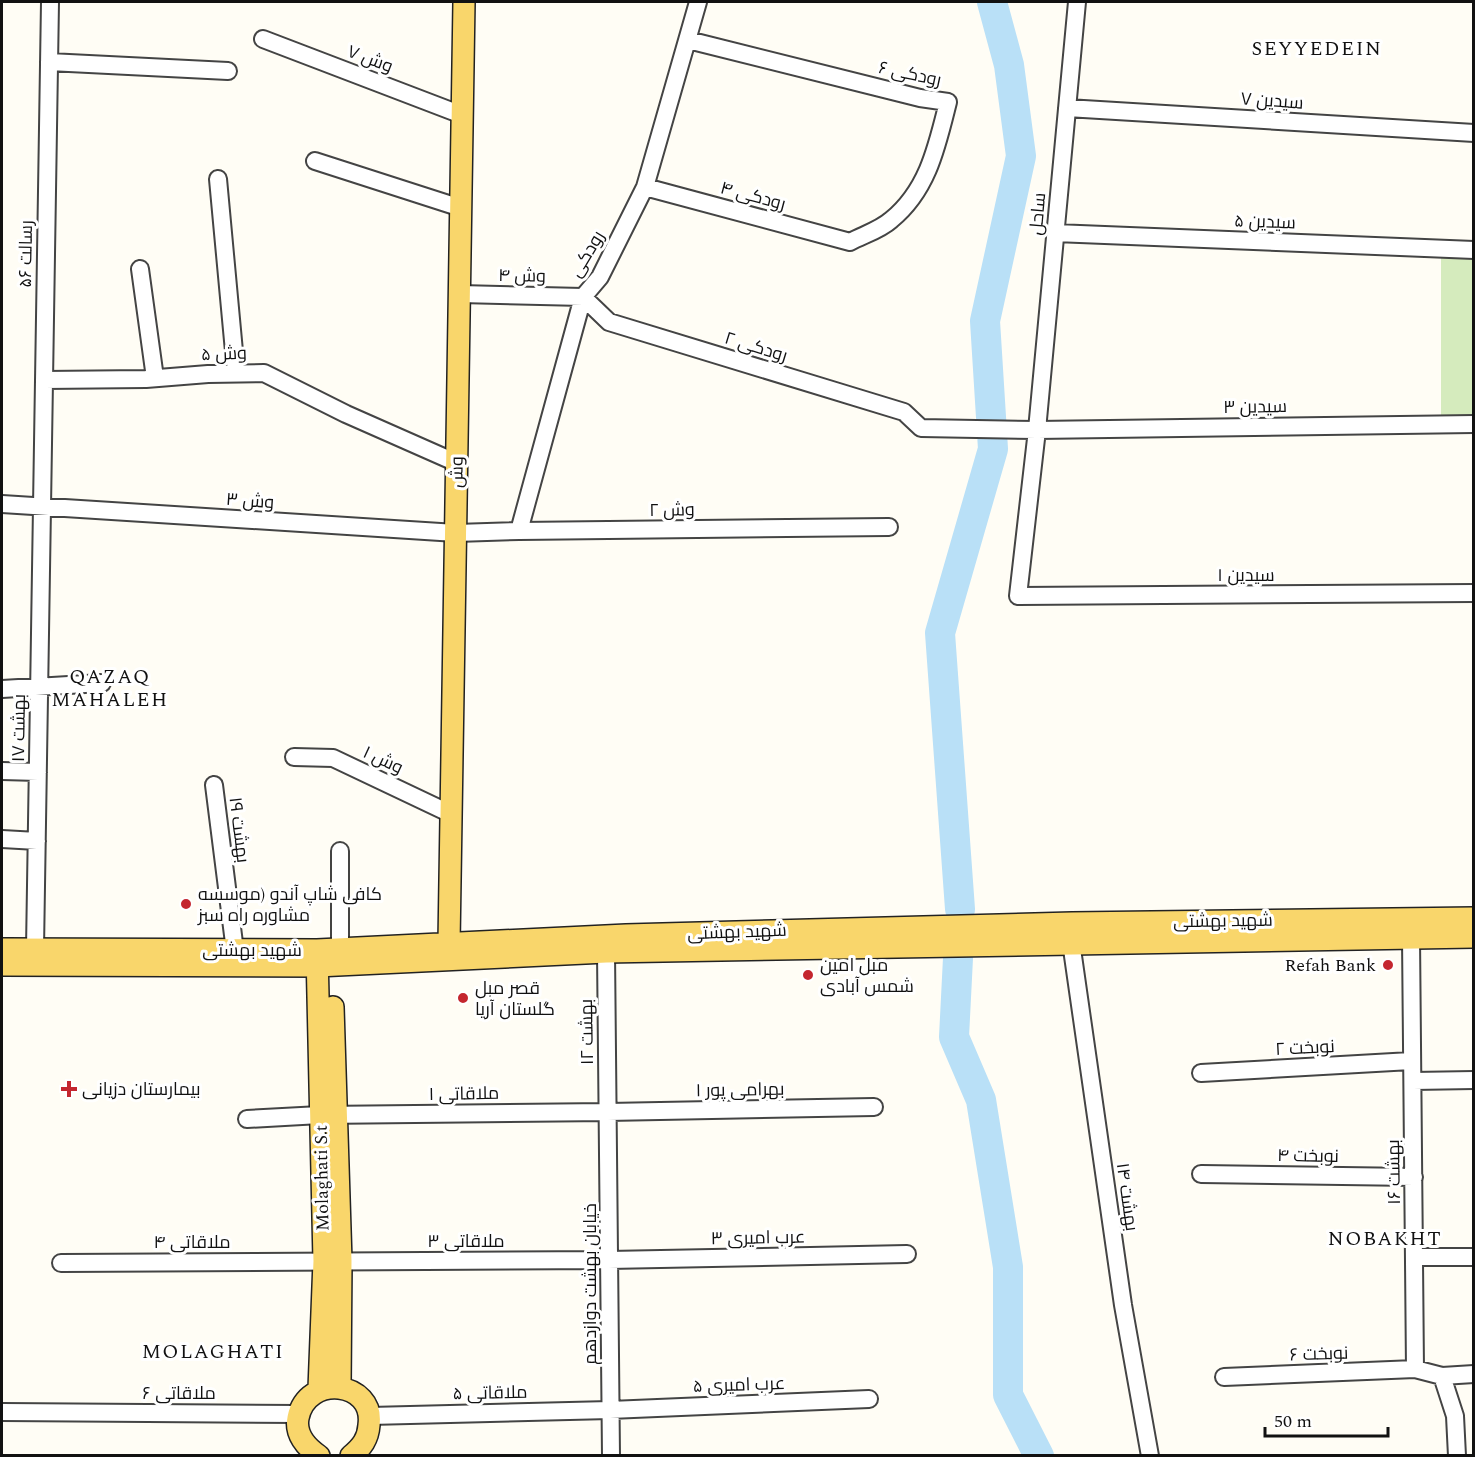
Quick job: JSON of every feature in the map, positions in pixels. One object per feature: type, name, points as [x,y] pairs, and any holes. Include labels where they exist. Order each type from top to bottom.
[{"type":"main road","name":"وش","points":[[449,944],[464,2]]},
{"type":"main road","name":"شهید بهشتی","points":[[2,949],[235,951],[327,956],[449,944],[626,935],[1072,923],[1473,918]]},
{"type":"main road","name":"شهید بهشتی","points":[[2,965],[327,956],[1473,937]]},
{"type":"main road","name":"Molaghati S.t","points":[[327,956],[332,1261],[330,1389]]},
{"type":"main road","points":[[319,1455],[309,1449],[302,1440],[297,1424],[299,1414],[308,1398],[330,1389],[347,1389],[359,1397],[370,1416],[368,1436],[351,1455]]},
{"type":"street","name":"۵۶ رسالت","points":[[42,507],[50,2]]},
{"type":"street","name":"رودکی","points":[[519,531],[583,297],[600,277],[645,187],[698,2]]},
{"type":"street","name":"ساحل","points":[[1018,596],[1037,430],[1077,2]]},
{"type":"street","name":"وش ۷","points":[[263,39],[462,115]]},
{"type":"street","name":"رودکی ۶","points":[[688,40],[920,98],[948,102],[934,158],[916,195],[890,222],[850,242]]},
{"type":"street","points":[[49,62],[228,71]]},
{"type":"street","name":"سیدین ۷","points":[[1067,108],[1473,133]]},
{"type":"street","points":[[315,161],[461,208]]},
{"type":"street","points":[[218,179],[236,373]]},
{"type":"street","name":"رودکی ۴","points":[[645,187],[850,242]]},
{"type":"street","name":"سیدین ۵","points":[[1055,233],[1473,250]]},
{"type":"street","points":[[140,269],[155,378]]},
{"type":"street","name":"وش ۴","points":[[460,294],[583,297]]},
{"type":"street","name":"رودکی ۲","points":[[583,297],[609,322],[904,412],[921,428]]},
{"type":"street","name":"وش ۵","points":[[44,380],[264,373],[346,414],[457,463]]},
{"type":"street","name":"سیدین ۳","points":[[921,428],[1037,430],[1473,424]]},
{"type":"street","name":"وش ۳","points":[[2,504],[456,533]]},
{"type":"street","name":"بهشت ۱۷","points":[[35,949],[42,507]]},
{"type":"street","name":"وش ۲","points":[[456,533],[889,527]]},
{"type":"street","name":"سیدین ۱","points":[[1018,596],[1473,593]]},
{"type":"street","points":[[2,689],[102,683]]},
{"type":"street","name":"وش ۱","points":[[294,757],[333,758],[451,814]]},
{"type":"street","points":[[2,771],[38,772]]},
{"type":"street","name":"بهشت ۱۹","points":[[213,785],[235,951]]},
{"type":"street","points":[[2,839],[37,841]]},
{"type":"street","points":[[327,956],[340,851]]},
{"type":"street","name":"۱۶ بهشت","points":[[1411,937],[1415,1369]]},
{"type":"street","name":"بهشت ۱۴","points":[[1071,942],[1123,1305],[1150,1455]]},
{"type":"street","name":"۱۲ بهشت","points":[[606,952],[608,1112]]},
{"type":"street","name":"۲ نوبخت","points":[[1202,1073],[1411,1061]]},
{"type":"street","points":[[1413,1081],[1473,1080]]},
{"type":"street","name":"۱ بهرامی پور","points":[[608,1112],[874,1107]]},
{"type":"street","name":"ملاقاتی ۱","points":[[247,1119],[328,1115],[608,1112]]},
{"type":"street","name":"خیابان بهشت دوازدهم","points":[[608,1112],[611,1455]]},
{"type":"street","name":"۴ نوبخت","points":[[1201,1174],[1414,1177]]},
{"type":"street","name":"۳ عرب امیری","points":[[609,1260],[907,1254]]},
{"type":"street","points":[[1414,1257],[1473,1257]]},
{"type":"street","name":"ملاقاتی ۳","points":[[332,1261],[609,1260]]},
{"type":"street","name":"ملاقاتی ۴","points":[[61,1263],[332,1261]]},
{"type":"street","points":[[1415,1369],[1442,1376],[1473,1374]]},
{"type":"street","name":"نوبخت ۶","points":[[1224,1377],[1415,1369]]},
{"type":"street","points":[[1442,1376],[1455,1416],[1457,1455]]},
{"type":"street","name":"۵ عرب امیری","points":[[610,1410],[869,1399]]},
{"type":"street","name":"ملاقاتی ۵","points":[[370,1416],[610,1410]]},
{"type":"street","name":"۶ ملاقاتی","points":[[2,1412],[299,1414]]},
{"type":"green space","points":[[1441,249],[1473,250],[1473,424],[1441,424]]},
{"type":"waterway","points":[[960,909],[940,633],[993,449],[985,321],[1021,156],[1009,65],[992,2]]},
{"type":"waterway","points":[[958,958],[954,1037],[981,1100],[1008,1267],[1008,1395],[1039,1456]]},
{"type":"place","name":"کافی شاپ آندو (موسسه مشاوره راه سبز","points":[[186,904]]},
{"type":"place","name":"Refah Bank","points":[[1388,965]]},
{"type":"place","name":"مبل امین شمس آبادی","points":[[808,975]]},
{"type":"place","name":"قصر مبل گلستان آریا","points":[[463,998]]},
{"type":"place","name":"بیمارستان دزیانی","points":[[69,1089]]},
{"type":"district","name":"SEYYEDEIN","points":[[1317,49]]},
{"type":"district","name":"QAZAQ MAHALEH","points":[[110,688]]},
{"type":"district","name":"NOBAKHT","points":[[1385,1239]]},
{"type":"district","name":"MOLAGHATI","points":[[213,1352]]}]
